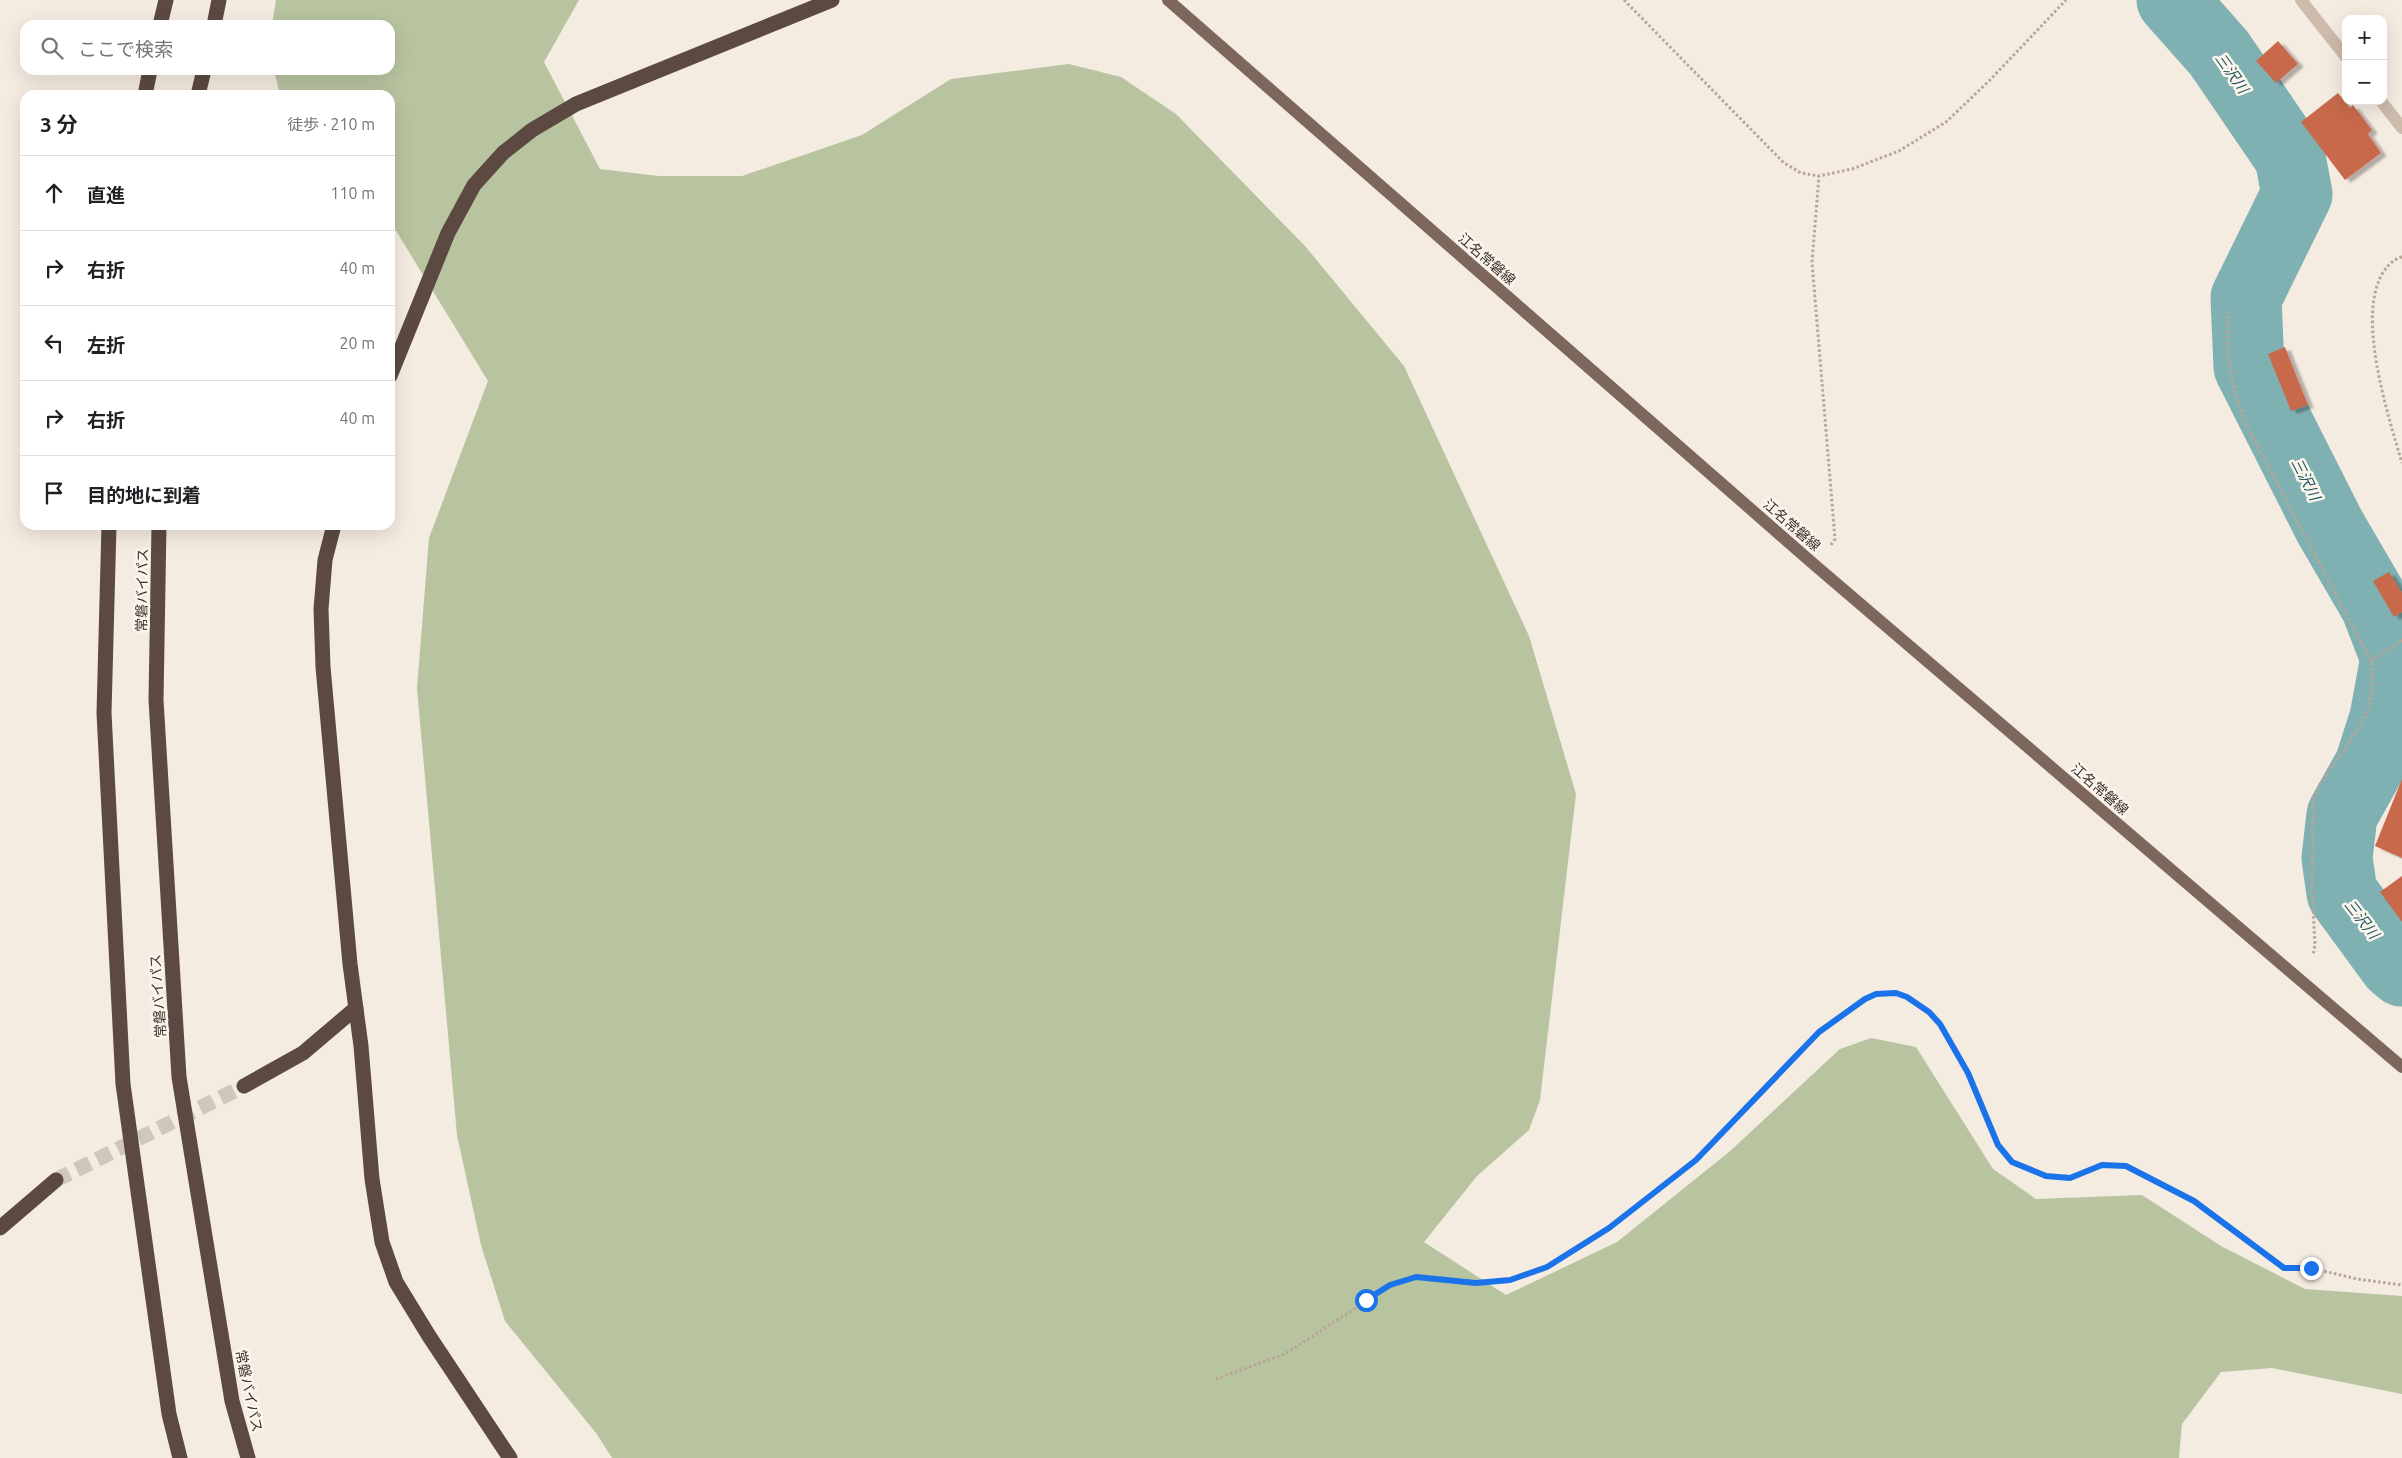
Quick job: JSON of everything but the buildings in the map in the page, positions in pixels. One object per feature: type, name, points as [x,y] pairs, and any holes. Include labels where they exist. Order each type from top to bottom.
[{"type":"highway","points":[[161,20],[166,0]]},
{"type":"highway","points":[[215,20],[219,0]]},
{"type":"highway","points":[[395,364],[448,233],[474,185],[503,153],[532,130],[576,104],[832,0]]},
{"type":"highway","points":[[146,90],[149,75]]},
{"type":"highway","points":[[199,90],[203,75]]},
{"type":"highway","points":[[109,530],[104,713],[123,1084],[169,1414],[180,1458]]},
{"type":"highway","name":"常磐バイパス","points":[[160,530],[156,700],[179,1077],[232,1401],[248,1458]]},
{"type":"highway","points":[[333,530],[325,560],[322,599],[323,658],[350,964],[362,1046],[372,1179],[382,1242],[396,1282],[429,1336],[510,1458]]},
{"type":"highway","points":[[244,1086],[303,1053],[356,1008]]},
{"type":"highway","points":[[0,1228],[56,1180]]},
{"type":"main road","name":"江名常磐線","points":[[1168,0],[1817,567],[2402,1067]]},
{"type":"street","points":[[2301,0],[2342,52]]},
{"type":"street","points":[[2384,105],[2402,128]]},
{"type":"path","points":[[1624,0],[1784,163],[1801,173],[1819,176],[1852,169],[1899,151],[1946,122],[1990,80],[2066,0]]},
{"type":"path","points":[[1817,567],[1835,539],[1812,262],[1819,176]]},
{"type":"path","points":[[2402,257],[2396,258],[2378,281],[2374,295],[2372,323],[2387,409],[2402,462]]},
{"type":"path","points":[[2228,311],[2226,338],[2234,395],[2248,428],[2371,662],[2373,681],[2369,707],[2359,728],[2320,784],[2313,799],[2312,888],[2315,945],[2312,964],[2313,991]]},
{"type":"path","points":[[2371,662],[2402,640]]},
{"type":"path","points":[[1216,1379],[1285,1354],[1390,1285],[1416,1277],[1476,1283],[1510,1280],[1547,1267],[1609,1228],[1696,1160],[1819,1032],[1865,999],[1876,994],[1896,993],[1907,997],[1929,1012],[1940,1024],[1968,1073],[1998,1145],[2012,1162],[2046,1176],[2070,1178],[2102,1165],[2126,1166],[2194,1201],[2284,1268],[2311,1268],[2402,1285]]},
{"type":"green space","points":[[276,0],[579,0],[544,62],[600,169],[658,176],[742,176],[862,135],[951,79],[1069,64],[1121,77],[1176,114],[1305,246],[1404,366],[1529,636],[1576,794],[1540,1100],[1529,1130],[1477,1176],[1424,1242],[1506,1295],[1617,1242],[1729,1152],[1840,1049],[1871,1038],[1916,1047],[1993,1169],[2036,1199],[2142,1195],[2221,1246],[2305,1289],[2402,1296],[2402,1394],[2272,1368],[2221,1372],[2182,1424],[2179,1458],[612,1458],[596,1433],[505,1321],[481,1245],[457,1135],[417,688],[429,538],[488,381],[395,229],[395,90],[279,90],[275,75],[395,75],[395,20],[273,20]]},
{"type":"waterway","name":"三沢川","points":[[2172,0],[2219,53],[2290,157],[2297,194],[2246,298],[2249,367],[2330,527],[2376,606],[2396,658],[2385,718],[2370,765],[2342,815],[2337,858],[2342,893],[2394,964],[2402,971]]},
{"type":"tunnel","points":[[56,1180],[244,1086]]},
{"type":"route","points":[[1366,1300],[1390,1285],[1416,1277],[1446,1278],[1476,1283],[1510,1280],[1547,1267],[1609,1228],[1696,1160],[1819,1032],[1865,999],[1876,994],[1896,993],[1907,997],[1929,1012],[1940,1024],[1968,1073],[1989,1128],[1998,1145],[2012,1162],[2046,1176],[2070,1178],[2102,1165],[2117,1164],[2138,1170],[2194,1201],[2284,1268],[2311,1268]]}]
